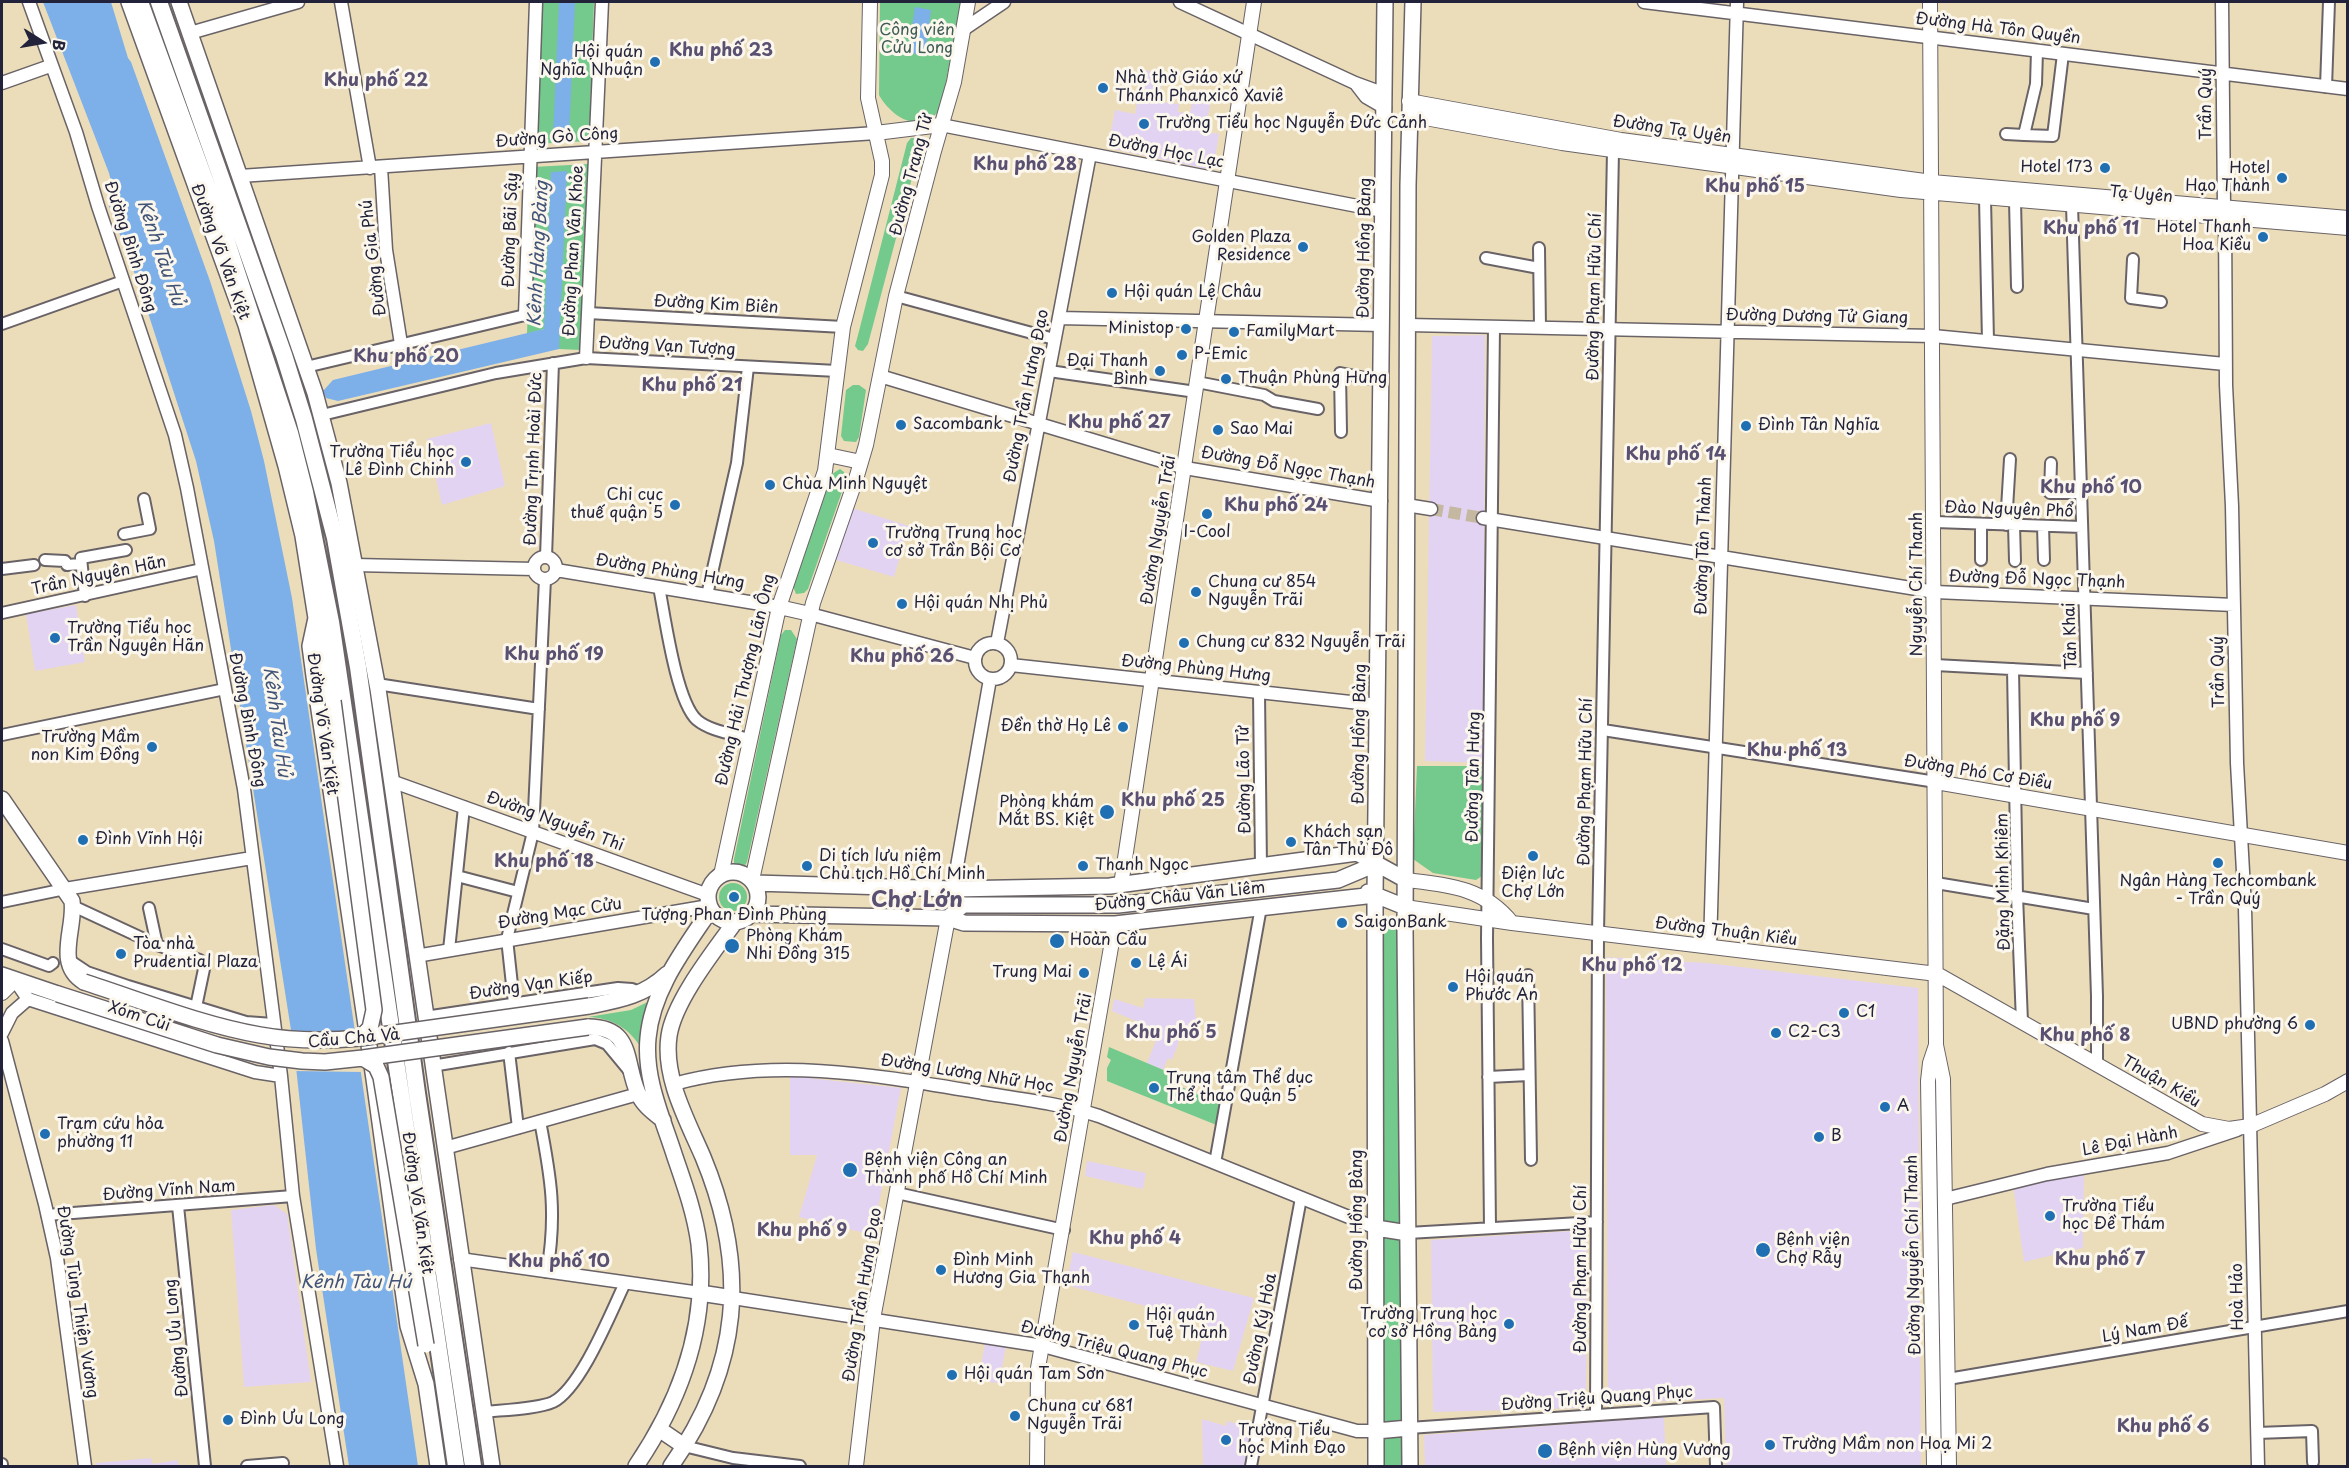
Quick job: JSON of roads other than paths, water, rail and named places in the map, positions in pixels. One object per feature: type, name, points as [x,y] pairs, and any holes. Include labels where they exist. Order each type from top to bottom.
[{"type":"highway","name":"Đường Võ Văn Kiệt","points":[[140,2],[228,244],[270,368],[305,492],[331,622],[456,1467]]},
{"type":"highway","name":"Đường Võ Văn Kiệt","points":[[159,2],[284,355],[310,439],[335,538],[358,667],[418,1105],[473,1467]]},
{"type":"main road","name":"Đường Võ Văn Kiệt","points":[[129,2],[246,324],[303,536],[316,618],[310,646],[375,1079],[408,1326],[426,1384],[438,1467]]},
{"type":"main road","points":[[179,2],[322,415],[355,565],[391,781],[492,1467]]},
{"type":"main road","name":"Đường Hải Thượng Lãn Ông","points":[[721,875],[779,607],[822,482],[828,455],[843,327],[882,176],[882,161],[868,98],[870,2]]},
{"type":"main road","name":"Đường Trang Tử","points":[[880,376],[896,296],[954,82],[968,2]]},
{"type":"main road","name":"Đường Nguyễn Trãi","points":[[1121,885],[1254,2]]},
{"type":"main road","name":"Đường Hồng Bàng","points":[[1376,1467],[1375,895],[1386,2]]},
{"type":"main road","points":[[1410,1467],[1405,907],[1408,216],[1413,2]]},
{"type":"main road","points":[[1930,2],[1932,188]]},
{"type":"main road","points":[[1385,101],[1409,108]]},
{"type":"main road","name":"Đường Tạ Uyên","points":[[1409,108],[1612,145],[1932,188]]},
{"type":"main road","points":[[876,133],[941,125]]},
{"type":"main road","name":"Tạ Uyên","points":[[1932,188],[2015,201],[2072,200]]},
{"type":"main road","name":"Tạ Uyên","points":[[1932,188],[2224,213],[2348,228]]},
{"type":"main road","name":"Nguyễn Chí Thanh","points":[[1932,188],[1937,974]]},
{"type":"main road","points":[[1383,211],[1408,216]]},
{"type":"main road","name":"Tạ Uyên","points":[[2224,213],[2348,218]]},
{"type":"main road","points":[[1382,325],[1408,325]]},
{"type":"main road","points":[[753,881],[810,614],[861,462],[880,376]]},
{"type":"main road","points":[[828,455],[861,462]]},
{"type":"main road","points":[[303,536],[305,492]]},
{"type":"main road","points":[[1381,501],[1406,505]]},
{"type":"main road","points":[[779,607],[810,614]]},
{"type":"main road","points":[[316,618],[333,701],[374,1010],[370,1028],[360,1038]]},
{"type":"main road","points":[[1378,705],[1406,708]]},
{"type":"main road","name":"Đường Phó Cơ Điều","points":[[1936,782],[2348,853]]},
{"type":"main road","points":[[2,799],[65,889],[73,906],[68,939],[61,961]]},
{"type":"main road","name":"Đường Châu Văn Liêm","points":[[753,881],[953,889],[1121,885],[1357,854],[1376,864]]},
{"type":"main road","points":[[1376,864],[1406,880],[1459,888],[1487,899],[1497,906],[1512,923]]},
{"type":"main road","name":"Đường Châu Văn Liêm","points":[[963,905],[1118,905],[1338,880],[1376,864]]},
{"type":"main road","points":[[1261,867],[1261,907]]},
{"type":"main road","points":[[636,1467],[659,1430],[687,1368],[694,1339],[700,1293],[696,1224],[651,1078],[648,1040],[652,1018],[669,972],[692,939],[710,903],[712,883],[721,875],[734,872],[747,875],[753,881],[759,900],[752,914],[735,922],[719,918],[710,903]]},
{"type":"main road","name":"Đường Châu Văn Liêm","points":[[1338,880],[1375,895]]},
{"type":"main road","points":[[1115,924],[1121,885]]},
{"type":"main road","points":[[948,918],[963,905],[953,889]]},
{"type":"main road","points":[[948,918],[953,889]]},
{"type":"main road","points":[[1375,895],[1405,907]]},
{"type":"main road","name":"Đường Châu Văn Liêm","points":[[752,914],[948,918],[964,922],[1115,924],[1375,895]]},
{"type":"main road","name":"Đường Thuận Kiều","points":[[1405,907],[1512,923],[1937,974]]},
{"type":"main road","name":"Đường Trần Hưng Đạo","points":[[856,1467],[873,1319],[948,918]]},
{"type":"main road","points":[[671,1467],[701,1418],[721,1368],[733,1298],[729,1250],[721,1210],[674,1084],[668,1047],[671,1026],[680,1005],[735,922]]},
{"type":"main road","name":"Đường Nguyễn Trãi","points":[[1037,1467],[1036,1389],[1115,924]]},
{"type":"main road","points":[[692,939],[703,942],[711,955]]},
{"type":"main road","name":"Cầu Chà Và","points":[[61,961],[84,982],[245,1032],[278,1038],[324,1040],[360,1038],[589,1006],[641,993],[657,984],[669,972]]},
{"type":"main road","name":"Thuận Kiều","points":[[1937,974],[2202,1124],[2229,1129],[2250,1126]]},
{"type":"main road","name":"Đường Nguyễn Chí Thanh","points":[[1934,1467],[1928,1081],[1936,1045],[1937,974]]},
{"type":"main road","points":[[2,993],[8,978]]},
{"type":"main road","name":"Cầu Chà Và","points":[[8,978],[217,1045],[269,1057],[314,1062],[363,1058],[601,1027],[615,1033],[625,1048],[638,1094],[646,1107],[663,1120]]},
{"type":"main road","name":"Đường Nguyễn Chí Thanh","points":[[1936,1045],[1943,1079],[1945,1175]]},
{"type":"main road","points":[[363,1058],[376,1066],[381,1077],[426,1345],[426,1384]]},
{"type":"main road","name":"Lê Đại Hành","points":[[2250,1126],[2325,1094],[2348,1081]]},
{"type":"main road","points":[[1929,1176],[1945,1175],[1949,1467]]},
{"type":"main road","points":[[1930,1202],[1945,1199]]},
{"type":"main road","points":[[1376,1228],[1408,1233]]},
{"type":"main road","points":[[700,1293],[733,1298]]},
{"type":"main road","points":[[1932,1333],[1947,1332]]},
{"type":"main road","points":[[1932,1382],[1948,1379]]},
{"type":"main road","points":[[1376,1431],[1409,1428]]},
{"type":"main road","points":[[659,1430],[684,1446]]},
{"type":"street","name":"Đường Bình Đông","points":[[29,2],[50,66],[76,132],[175,435],[244,789],[281,1076],[293,1196],[337,1467]]},
{"type":"street","points":[[190,33],[298,2]]},
{"type":"street","name":"Đường Gia Phú","points":[[341,2],[376,167],[401,344]]},
{"type":"street","name":"Đường Bãi Sậy","points":[[525,315],[536,2]]},
{"type":"street","name":"Đường Phan Văn Khỏe","points":[[586,358],[602,2]]},
{"type":"street","points":[[964,29],[1004,2]]},
{"type":"street","points":[[1180,2],[1355,83],[1385,101]]},
{"type":"street","name":"Đường Hà Tôn Quyền","points":[[1644,2],[1737,7],[1931,38],[2348,89]]},
{"type":"street","name":"Trần Quý","points":[[2223,2],[2225,364],[2250,1126]]},
{"type":"street","points":[[2326,87],[2329,2]]},
{"type":"street","name":"Đường Tân Thành","points":[[1710,947],[1737,7]]},
{"type":"street","points":[[2024,135],[2036,84],[2037,51]]},
{"type":"street","points":[[2006,134],[2053,136],[2063,54]]},
{"type":"street","points":[[2,83],[50,66]]},
{"type":"street","name":"Đường Học Lạc","points":[[941,125],[1383,211]]},
{"type":"street","name":"Đường Gò Công","points":[[240,177],[876,133]]},
{"type":"street","name":"Đường Phạm Hữu Chí","points":[[1596,1415],[1598,933],[1612,145]]},
{"type":"street","name":"Đường Trần Hưng Đạo","points":[[997,643],[1090,154]]},
{"type":"street","points":[[1985,198],[1988,341]]},
{"type":"street","name":"Tân Khai","points":[[2072,200],[2097,1065]]},
{"type":"street","points":[[2015,201],[2017,287]]},
{"type":"street","points":[[1539,248],[1540,328]]},
{"type":"street","points":[[1485,258],[1539,268]]},
{"type":"street","points":[[2133,259],[2131,298],[2161,302]]},
{"type":"street","points":[[2,324],[123,281]]},
{"type":"street","points":[[896,296],[1054,339]]},
{"type":"street","name":"Đường Kim Biên","points":[[588,313],[843,327]]},
{"type":"street","points":[[306,367],[525,315]]},
{"type":"street","points":[[1059,318],[1382,325]]},
{"type":"street","name":"Đường Dương Tử Giang","points":[[1408,325],[1933,336],[2225,364]]},
{"type":"street","name":"Đường Tân Hưng","points":[[1490,1228],[1487,919],[1488,518],[1494,327]]},
{"type":"street","name":"Đường Vạn Tượng","points":[[322,415],[496,373],[586,358],[837,371]]},
{"type":"street","name":"Đường Trịnh Hoài Đức","points":[[546,557],[553,363]]},
{"type":"street","points":[[707,595],[737,463],[748,367]]},
{"type":"street","points":[[1048,370],[1264,395],[1274,401],[1318,409]]},
{"type":"street","points":[[1341,432],[1340,374],[1381,381]]},
{"type":"street","name":"Đường Đỗ Ngọc Thạnh","points":[[880,376],[1185,468],[1381,501]]},
{"type":"street","points":[[2010,459],[2010,525],[2015,561]]},
{"type":"street","points":[[2051,463],[2050,493],[2081,493]]},
{"type":"street","points":[[124,534],[150,529],[144,499]]},
{"type":"street","points":[[1406,505],[1431,509]]},
{"type":"street","name":"Đường Đỗ Ngọc Thạnh","points":[[1488,518],[1935,592],[2234,605]]},
{"type":"street","name":"Đào Nguyên Phổ","points":[[1935,522],[2082,527]]},
{"type":"street","points":[[1981,524],[1981,560]]},
{"type":"street","points":[[2043,526],[2044,560]]},
{"type":"street","points":[[85,596],[81,558],[126,550]]},
{"type":"street","points":[[546,557],[553,560],[556,570],[552,576],[545,579],[537,575],[534,569],[536,562],[546,557]]},
{"type":"street","points":[[45,560],[65,561],[67,565],[81,564]]},
{"type":"street","points":[[2,569],[34,565]]},
{"type":"street","points":[[355,565],[534,569]]},
{"type":"street","name":"Trần Nguyên Hãn","points":[[2,613],[202,569]]},
{"type":"street","name":"Đường Phùng Hưng","points":[[556,570],[779,607]]},
{"type":"street","points":[[514,1003],[507,939],[533,832],[545,579]]},
{"type":"street","points":[[659,587],[676,668],[691,712],[703,724],[749,739]]},
{"type":"street","points":[[810,614],[975,658]]},
{"type":"street","points":[[997,643],[1008,651],[1011,666],[1001,678],[990,679],[979,673],[975,666],[975,658],[983,646],[997,643]]},
{"type":"street","points":[[1935,665],[2087,673]]},
{"type":"street","name":"Đường Phùng Hưng","points":[[1011,666],[1378,705]]},
{"type":"street","name":"Đặng Minh Khiêm","points":[[2013,669],[2022,1022]]},
{"type":"street","points":[[953,889],[990,679]]},
{"type":"street","points":[[376,684],[539,709]]},
{"type":"street","points":[[2,735],[225,689]]},
{"type":"street","name":"Đường Lão Tử","points":[[1259,693],[1261,867]]},
{"type":"street","name":"Đường Phó Cơ Điều","points":[[1603,730],[1936,782]]},
{"type":"street","name":"Đường Nguyễn Thi","points":[[391,781],[533,832],[710,903]]},
{"type":"street","points":[[449,950],[464,807]]},
{"type":"street","points":[[2,902],[65,889],[252,858]]},
{"type":"street","points":[[457,876],[518,892]]},
{"type":"street","points":[[1936,883],[2094,909]]},
{"type":"street","name":"Đường Mạc Cửu","points":[[416,956],[710,903]]},
{"type":"street","points":[[73,906],[157,945],[200,960],[204,969],[196,1007]]},
{"type":"street","points":[[1215,1163],[1261,907]]},
{"type":"street","points":[[149,908],[157,945]]},
{"type":"street","points":[[2,950],[49,966],[61,961],[87,972],[246,1022],[273,1024]]},
{"type":"street","points":[[1528,975],[1531,1160]]},
{"type":"street","points":[[2,1033],[12,1013],[28,999],[8,978]]},
{"type":"street","name":"Đường Vạn Kiếp","points":[[425,1017],[618,988],[632,988],[641,993]]},
{"type":"street","name":"Xóm Củi","points":[[28,999],[255,1072],[281,1076]]},
{"type":"street","points":[[432,1066],[595,1039],[607,1044],[632,1074]]},
{"type":"street","name":"Đường Tùng Thiện Vương","points":[[2,1041],[48,1215],[58,1270],[85,1467]]},
{"type":"street","points":[[509,1052],[518,1128]]},
{"type":"street","name":"Đường Lương Nhữ Học","points":[[674,1084],[723,1073],[783,1069],[821,1071],[918,1082],[1084,1111],[1376,1228]]},
{"type":"street","points":[[1488,1077],[1529,1075]]},
{"type":"street","points":[[445,1148],[638,1094]]},
{"type":"street","points":[[540,1121],[554,1204],[547,1272]]},
{"type":"street","name":"Lê Đại Hành","points":[[1945,1199],[2047,1174],[2168,1153],[2250,1126]]},
{"type":"street","name":"Hoà Hảo","points":[[2250,1126],[2258,1467]]},
{"type":"street","points":[[897,1193],[1064,1230]]},
{"type":"street","name":"Đường Vĩnh Nam","points":[[48,1215],[293,1196]]},
{"type":"street","name":"Đường Ký Hòa","points":[[1251,1467],[1301,1198]]},
{"type":"street","name":"Đường Ưu Long","points":[[178,1206],[206,1467]]},
{"type":"street","points":[[1408,1233],[1597,1222]]},
{"type":"street","points":[[460,1259],[700,1293]]},
{"type":"street","points":[[483,1412],[544,1405],[561,1396],[584,1366],[625,1283]]},
{"type":"street","name":"Đường Triệu Quang Phục","points":[[733,1298],[1043,1346],[1358,1431],[1376,1431]]},
{"type":"street","name":"Lý Nam Đế","points":[[1948,1379],[2348,1311]]},
{"type":"street","name":"Đường Triệu Quang Phục","points":[[1409,1428],[1714,1407],[1716,1467]]},
{"type":"street","points":[[2257,1433],[2312,1431],[2313,1462]]},
{"type":"street","points":[[684,1446],[733,1458],[800,1467]]},
{"type":"street","points":[[247,1467],[284,1463]]},
{"type":"water","name":"Kênh Tàu Hủ","points":[[43,2],[111,2],[128,58],[210,281],[251,411],[264,461],[292,598],[418,1466],[349,1466],[316,1249],[294,1049],[214,541],[196,461],[139,285],[109,206],[116,201],[109,173]]},
{"type":"water","name":"Kênh Hàng Bàng","points":[[559,2],[575,2],[569,135],[553,136]]},
{"type":"water","points":[[915,7],[931,10],[925,55],[908,53]]},
{"type":"water","name":"Kênh Hàng Bàng","points":[[567,171],[559,349],[338,401],[326,398],[323,391],[333,380],[544,329],[551,172]]},
{"type":"tunnel","points":[[1431,509],[1483,518]]},
{"type":"place","name":"Hội quán Nghĩa Nhuận","points":[[655,62]]},
{"type":"place","name":"Nhà thờ Giáo xứ Thánh Phanxicô Xaviê","points":[[1103,88]]},
{"type":"place","name":"Trường Tiểu học Nguyễn Đức Cảnh","points":[[1144,124]]},
{"type":"place","name":"Hotel 173","points":[[2105,168]]},
{"type":"place","name":"Hotel Hạo Thành","points":[[2282,178]]},
{"type":"place","name":"Hotel Thanh Hoa Kiều","points":[[2263,237]]},
{"type":"place","name":"Golden Plaza Residence","points":[[1303,247]]},
{"type":"place","name":"Hội quán Lệ Châu","points":[[1112,293]]},
{"type":"place","name":"Ministop","points":[[1186,329]]},
{"type":"place","name":"FamilyMart","points":[[1234,332]]},
{"type":"place","name":"P-Emic","points":[[1182,355]]},
{"type":"place","name":"Đại Thanh Bình","points":[[1160,371]]},
{"type":"place","name":"Thuận Phùng Hưng","points":[[1226,379]]},
{"type":"place","name":"Sacombank","points":[[901,425]]},
{"type":"place","name":"Đình Tân Nghĩa","points":[[1746,426]]},
{"type":"place","name":"Sao Mai","points":[[1218,430]]},
{"type":"place","name":"Trường Tiểu học Lê Đình Chinh","points":[[466,462]]},
{"type":"place","name":"Chùa Minh Nguyệt","points":[[770,485]]},
{"type":"place","name":"Chi cục thuế quận 5","points":[[675,505]]},
{"type":"place","name":"I-Cool","points":[[1207,514]]},
{"type":"place","name":"Trường Trung học cơ sở Trần Bội Cơ","points":[[873,543]]},
{"type":"place","name":"Chung cư 854 Nguyễn Trãi","points":[[1196,592]]},
{"type":"place","name":"Hội quán Nhị Phủ","points":[[902,604]]},
{"type":"place","name":"Trường Tiểu học Trần Nguyên Hãn","points":[[55,638]]},
{"type":"place","name":"Chung cư 832 Nguyễn Trãi","points":[[1184,643]]},
{"type":"place","name":"Đền thờ Họ Lê","points":[[1123,727]]},
{"type":"place","name":"Trường Mầm non Kim Đồng","points":[[152,747]]},
{"type":"place","name":"Phòng khám Mắt BS. Kiệt","points":[[1107,812]]},
{"type":"place","name":"Đình Vĩnh Hội","points":[[83,840]]},
{"type":"place","name":"Khách sạn Tân Thủ Đô","points":[[1291,842]]},
{"type":"place","name":"Điện lực Chợ Lớn","points":[[1533,856]]},
{"type":"place","name":"Ngân Hàng Techcombank - Trần Quý","points":[[2218,863]]},
{"type":"place","name":"Di tích lưu niệm Chủ tịch Hồ Chí Minh","points":[[807,866]]},
{"type":"place","name":"Thanh Ngọc","points":[[1083,866]]},
{"type":"place","name":"Tượng Phan Đình Phùng","points":[[734,897]]},
{"type":"place","name":"SaigonBank","points":[[1342,923]]},
{"type":"place","name":"Hoàn Cầu","points":[[1057,941]]},
{"type":"place","name":"Phòng Khám Nhi Đồng 315","points":[[732,946]]},
{"type":"place","name":"Tòa nhà Prudential Plaza","points":[[121,954]]},
{"type":"place","name":"Lệ Ái","points":[[1136,963]]},
{"type":"place","name":"Trung Mai","points":[[1084,973]]},
{"type":"place","name":"Hội quán Phước An","points":[[1453,987]]},
{"type":"place","name":"C1","points":[[1844,1013]]},
{"type":"place","name":"UBND phường 6","points":[[2310,1025]]},
{"type":"place","name":"C2-C3","points":[[1776,1033]]},
{"type":"place","name":"Trung tâm Thể dục Thể thao Quận 5","points":[[1154,1088]]},
{"type":"place","name":"A","points":[[1885,1107]]},
{"type":"place","name":"Trạm cứu hỏa phường 11","points":[[45,1134]]},
{"type":"place","name":"B","points":[[1819,1137]]},
{"type":"place","name":"Bệnh viện Công an Thành phố Hồ Chí Minh","points":[[850,1170]]},
{"type":"place","name":"Trường Tiểu học Đề Thám","points":[[2050,1216]]},
{"type":"place","name":"Bệnh viện Chợ Rẫy","points":[[1763,1250]]},
{"type":"place","name":"Đình Minh Hương Gia Thạnh","points":[[941,1270]]},
{"type":"place","name":"Trường Trung học cơ sở Hồng Bàng","points":[[1509,1324]]},
{"type":"place","name":"Hội quán Tuệ Thành","points":[[1134,1325]]},
{"type":"place","name":"Hội quán Tam Sơn","points":[[952,1375]]},
{"type":"place","name":"Chung cư 681 Nguyễn Trãi","points":[[1015,1416]]},
{"type":"place","name":"Đình Ưu Long","points":[[228,1420]]},
{"type":"place","name":"Trường Tiểu học Minh Đạo","points":[[1226,1440]]},
{"type":"place","name":"Trường Mầm non Hoạ Mi 2","points":[[1770,1445]]},
{"type":"place","name":"Bệnh viện Hùng Vương","points":[[1545,1451]]},
{"type":"district","name":"Khu phố 23","points":[[721,51]]},
{"type":"district","name":"Khu phố 22","points":[[376,81]]},
{"type":"district","name":"Khu phố 28","points":[[1025,165]]},
{"type":"district","name":"Khu phố 15","points":[[1755,187]]},
{"type":"district","name":"Khu phố 11","points":[[2091,229]]},
{"type":"district","name":"Khu phố 20","points":[[406,357]]},
{"type":"district","name":"Khu phố 21","points":[[692,386]]},
{"type":"district","name":"Khu phố 27","points":[[1119,423]]},
{"type":"district","name":"Khu phố 14","points":[[1676,455]]},
{"type":"district","name":"Khu phố 10","points":[[2091,488]]},
{"type":"district","name":"Khu phố 24","points":[[1276,506]]},
{"type":"district","name":"Khu phố 19","points":[[554,655]]},
{"type":"district","name":"Khu phố 26","points":[[902,657]]},
{"type":"district","name":"Khu phố 9","points":[[2075,721]]},
{"type":"district","name":"Khu phố 13","points":[[1797,751]]},
{"type":"district","name":"Khu phố 25","points":[[1173,801]]},
{"type":"district","name":"Khu phố 18","points":[[544,862]]},
{"type":"district","name":"Chợ Lớn","points":[[917,901]]},
{"type":"district","name":"Khu phố 12","points":[[1632,966]]},
{"type":"district","name":"Khu phố 5","points":[[1171,1033]]},
{"type":"district","name":"Khu phố 8","points":[[2085,1036]]},
{"type":"district","name":"Khu phố 9","points":[[802,1231]]},
{"type":"district","name":"Khu phố 4","points":[[1135,1239]]},
{"type":"district","name":"Khu phố 7","points":[[2100,1260]]},
{"type":"district","name":"Khu phố 10","points":[[559,1262]]},
{"type":"district","name":"Khu phố 6","points":[[2163,1427]]},
{"type":"park label","name":"Công viên Cửu Long","points":[[917,40]]}]
